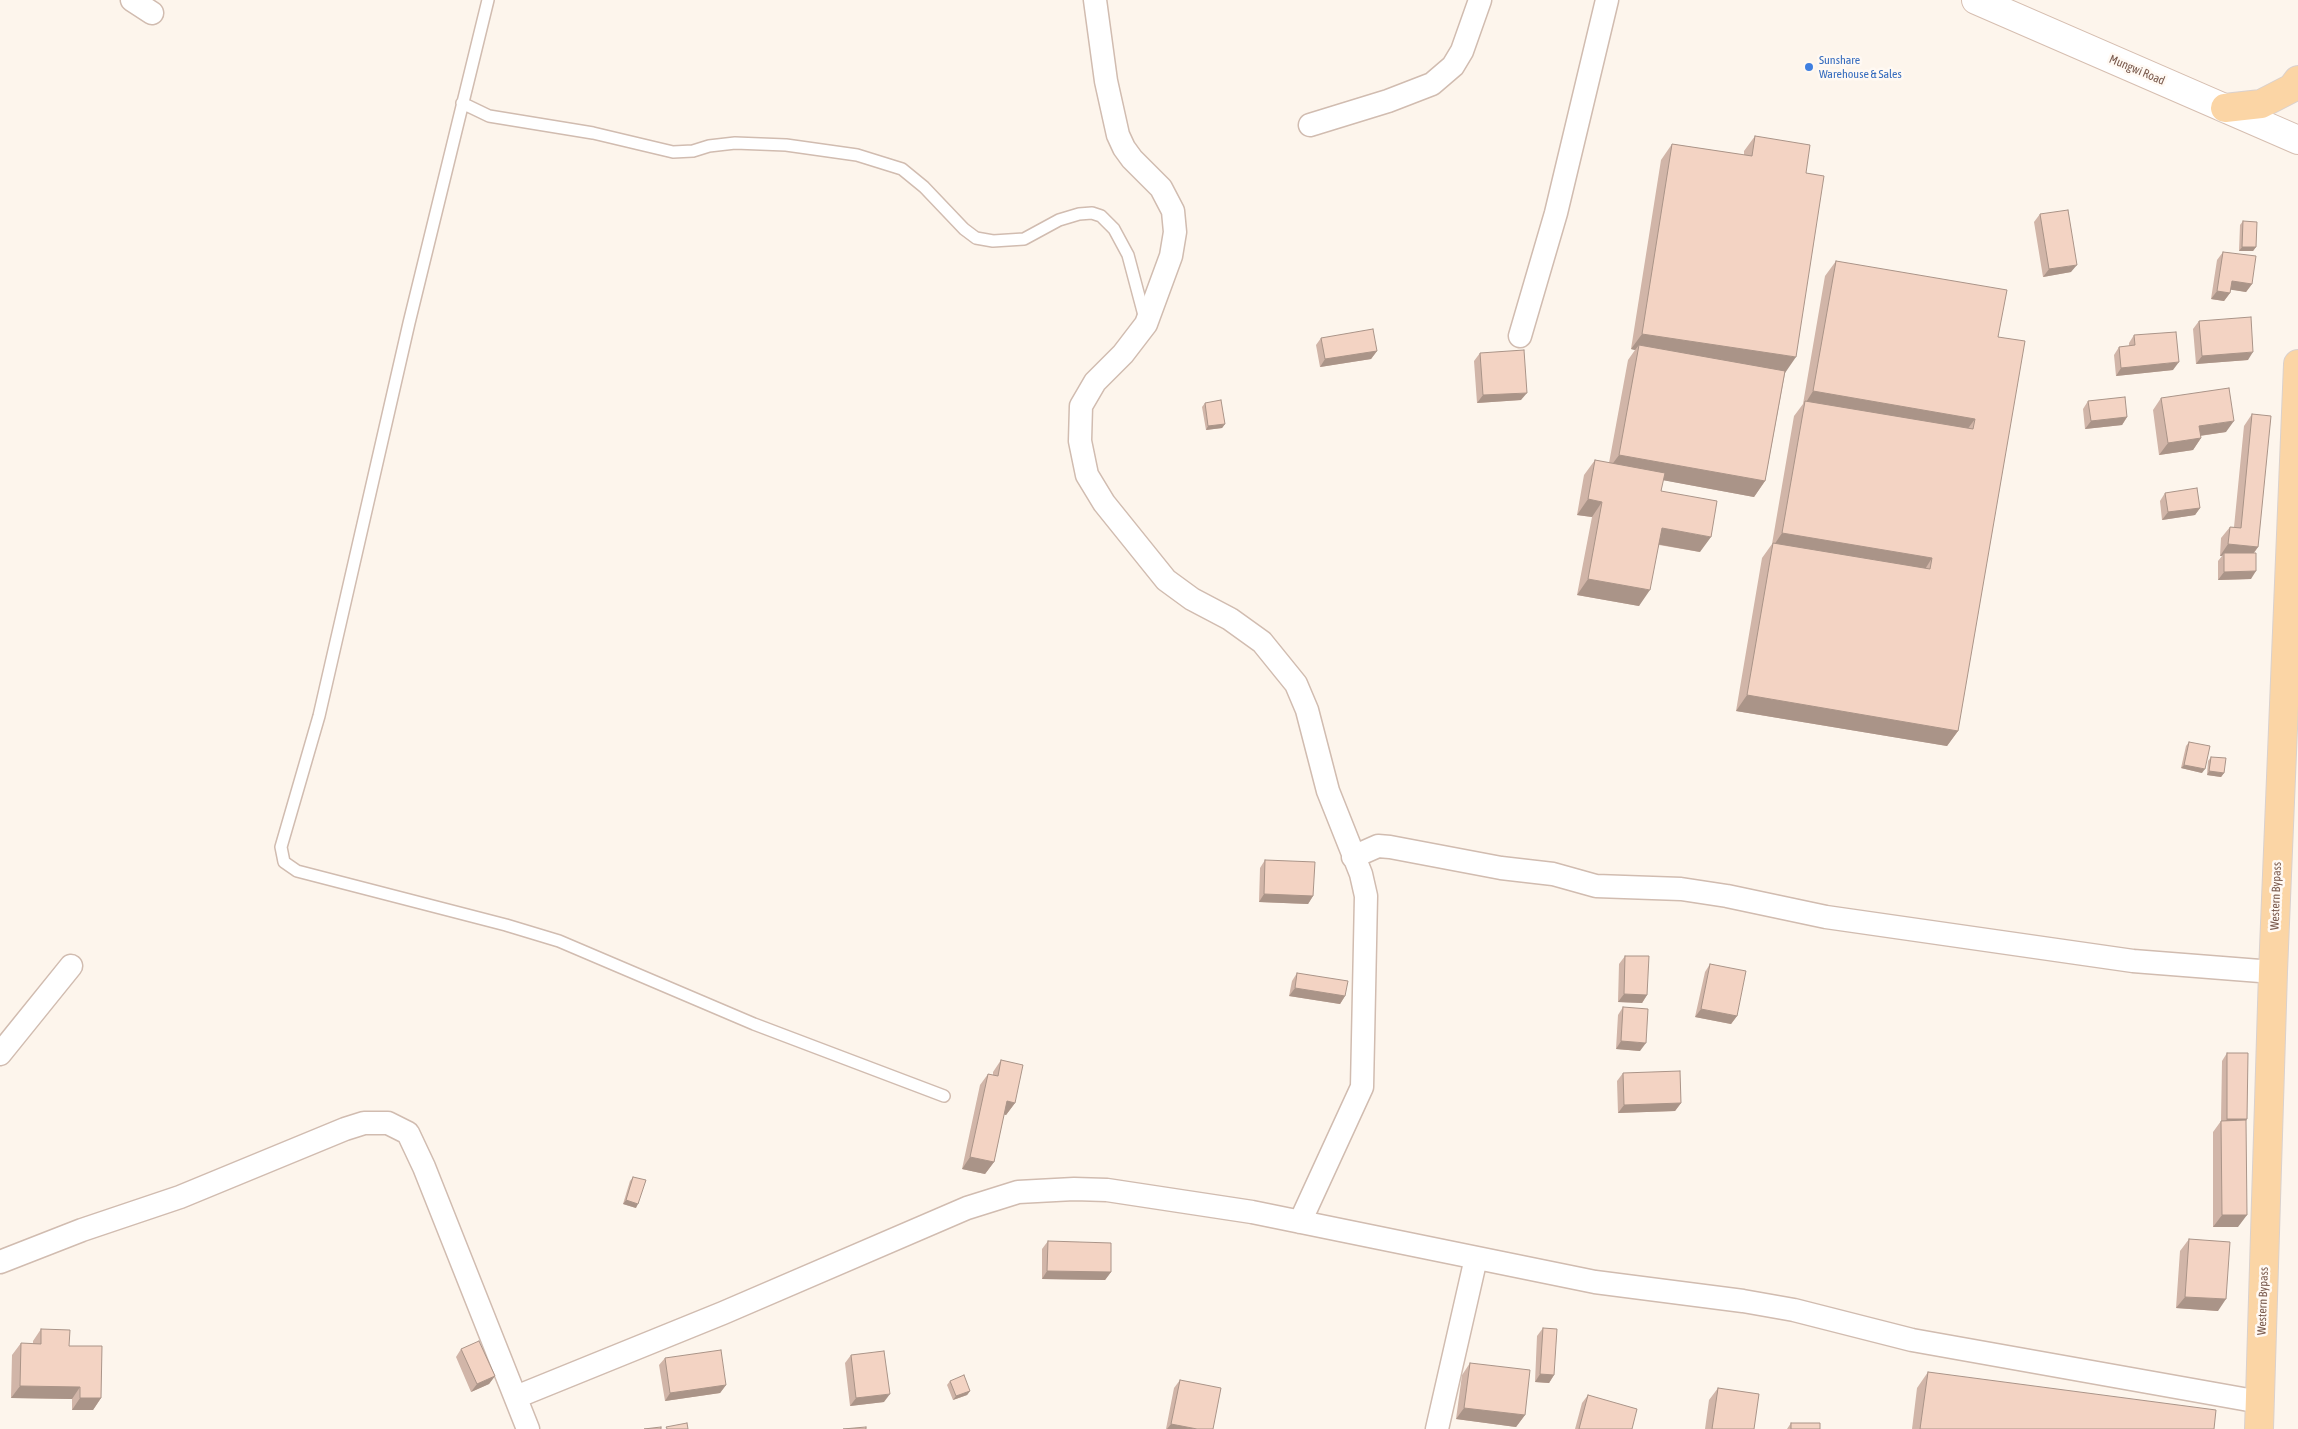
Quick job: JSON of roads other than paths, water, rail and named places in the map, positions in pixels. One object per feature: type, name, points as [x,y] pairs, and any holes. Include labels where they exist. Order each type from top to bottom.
[{"type":"main road","points":[[2225,108],[2261,104],[2292,88],[2298,80]]},
{"type":"main road","name":"Western Bypass","points":[[2259,1429],[2273,972],[2298,364]]},
{"type":"street","points":[[132,0],[152,13]]},
{"type":"street","points":[[1095,0],[1106,82],[1118,135],[1124,148],[1161,188],[1173,211],[1175,232],[1171,256],[1146,324],[1123,354],[1095,382],[1081,406],[1080,441],[1087,475],[1104,503],[1166,580],[1192,599],[1230,619],[1262,642],[1296,684],[1307,710],[1328,791],[1361,874],[1366,896],[1362,1086],[1300,1222]]},
{"type":"street","points":[[1310,125],[1388,101],[1432,84],[1453,66],[1462,51],[1480,0]]},
{"type":"street","points":[[1520,336],[1556,213],[1607,0]]},
{"type":"street","name":"Mungwi Road","points":[[1976,0],[2298,140]]},
{"type":"street","points":[[1353,857],[1378,846],[1390,847],[1501,868],[1553,874],[1596,886],[1681,889],[1727,896],[1826,917],[2133,961],[2273,972]]},
{"type":"street","points":[[0,1054],[71,966]]},
{"type":"street","points":[[0,1262],[82,1230],[180,1197],[344,1129],[364,1123],[388,1123],[408,1134],[424,1167],[528,1429]]},
{"type":"street","points":[[516,1397],[723,1313],[958,1212],[1018,1192],[1042,1189],[1107,1190],[1252,1212],[1617,1286],[1743,1301],[1794,1310],[1912,1340],[2260,1402]]},
{"type":"street","points":[[1438,1429],[1476,1258]]},
{"type":"lane","points":[[488,0],[462,103],[319,716],[281,847],[284,862],[297,871],[506,925],[558,941],[754,1024],[944,1096]]},
{"type":"lane","points":[[462,103],[490,116],[593,133],[673,152],[693,151],[709,146],[735,143],[786,145],[856,155],[902,169],[924,187],[964,229],[976,238],[1007,241],[1024,239],[1059,220],[1092,212],[1101,216],[1114,229],[1128,254],[1146,324]]},
{"type":"place","name":"Sunshare Warehouse & Sales","points":[[1809,67]]}]
